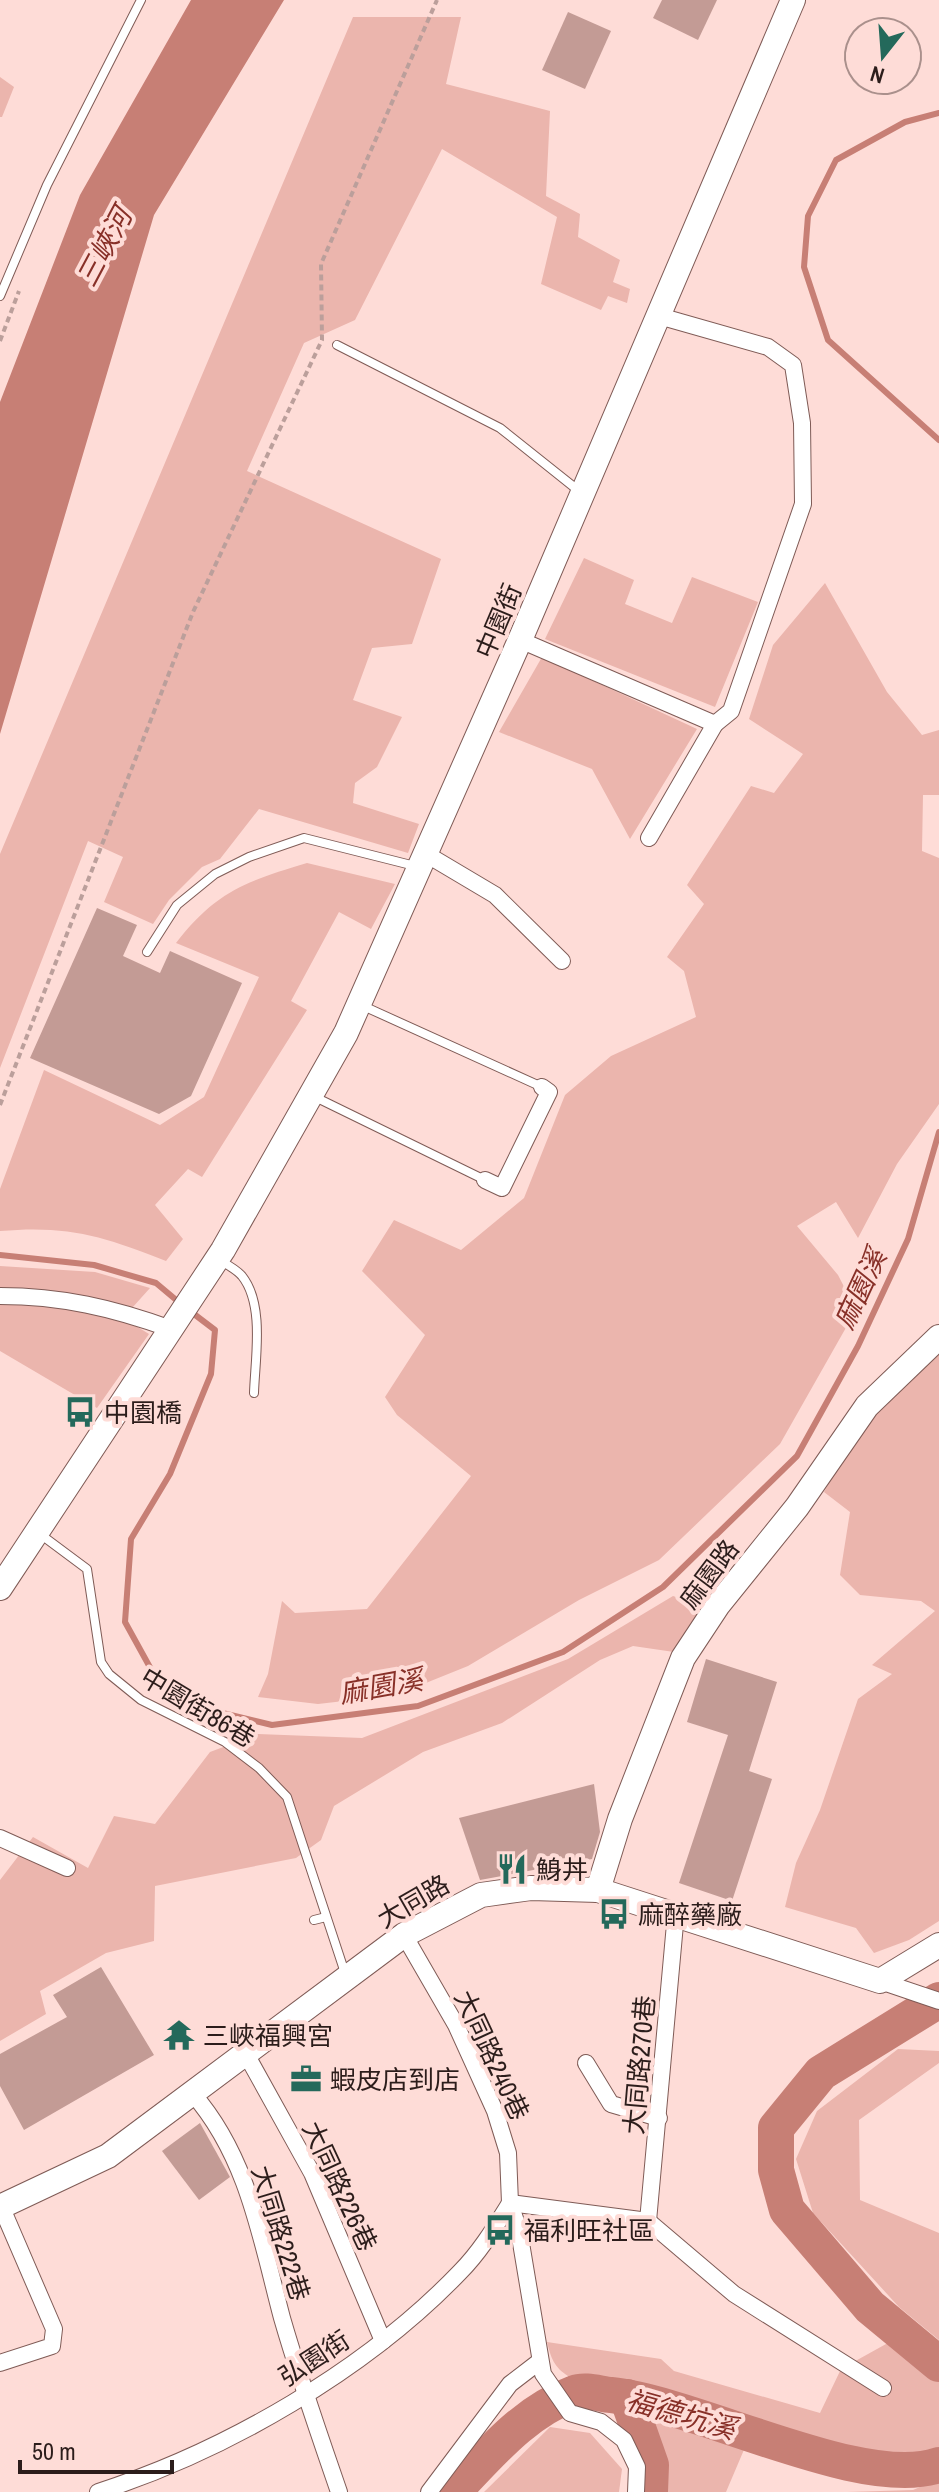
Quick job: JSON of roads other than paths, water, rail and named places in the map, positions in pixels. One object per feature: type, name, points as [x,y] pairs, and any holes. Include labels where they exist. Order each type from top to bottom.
[{"type":"street","name":"中園街","points":[[220,1254],[311,1096],[359,1004],[520,640],[793,0]]},
{"type":"street","points":[[649,838],[715,724],[731,711],[803,504],[802,423],[793,365],[768,347],[659,316]]},
{"type":"street","points":[[520,640],[715,724]]},
{"type":"street","points":[[423,860],[495,895],[562,961]]},
{"type":"street","points":[[485,1180],[502,1188],[549,1092],[542,1087]]},
{"type":"street","points":[[0,1588],[220,1254]]},
{"type":"street","points":[[0,1296],[46,1296],[109,1307],[171,1329]]},
{"type":"street","name":"麻園路","points":[[598,1890],[620,1819],[683,1658],[718,1605],[797,1507],[867,1406],[939,1337]]},
{"type":"street","points":[[0,1838],[67,1868]]},
{"type":"street","name":"大同路","points":[[0,2207],[108,2156],[404,1935],[481,1895],[531,1888],[598,1890],[939,2001]]},
{"type":"street","name":"大同路270巷","points":[[648,2221],[676,1913]]},
{"type":"street","name":"大同路240巷","points":[[404,1935],[456,2025],[495,2111],[508,2153],[510,2203],[519,2231],[542,2368]]},
{"type":"street","points":[[880,1981],[939,1945]]},
{"type":"street","name":"大同路226巷","points":[[246,2054],[312,2173],[383,2341]]},
{"type":"street","points":[[586,2063],[611,2104],[659,2118]]},
{"type":"street","name":"大同路222巷","points":[[193,2094],[212,2116],[249,2189],[305,2395],[339,2492]]},
{"type":"street","points":[[510,2203],[648,2221],[734,2294],[883,2388]]},
{"type":"street","name":"弘園街","points":[[98,2492],[172,2466],[305,2395],[383,2341],[461,2272],[510,2203]]},
{"type":"street","points":[[0,2207],[54,2329],[52,2346],[0,2363]]},
{"type":"street","points":[[429,2492],[510,2384],[542,2368],[570,2413],[601,2422],[624,2440],[637,2467],[636,2492]]},
{"type":"lane","points":[[0,296],[47,185],[141,0]]},
{"type":"lane","points":[[337,345],[500,428],[583,494]]},
{"type":"lane","points":[[147,952],[177,905],[215,874],[249,857],[304,838],[423,860]]},
{"type":"lane","points":[[359,1004],[542,1087]]},
{"type":"lane","points":[[311,1096],[485,1180]]},
{"type":"lane","points":[[220,1254],[242,1275],[251,1295],[255,1324],[254,1393]]},
{"type":"lane","name":"中園街86巷","points":[[36,1531],[87,1569],[101,1662],[109,1674],[141,1700],[225,1742],[259,1768],[287,1797],[347,1978]]},
{"type":"lane","points":[[299,1869],[309,1865]]},
{"type":"lane","points":[[314,1920],[326,1917]]},
{"type":"water","name":"三峽河","points":[[191,0],[284,0],[154,215],[0,734],[0,402],[80,195]]},
{"type":"waterway","name":"麻園溪","points":[[939,113],[905,122],[836,160],[808,216],[804,267],[828,340],[939,440]]},
{"type":"waterway","name":"麻園溪","points":[[190,1311],[215,1330],[211,1374],[170,1474],[131,1539],[125,1622],[152,1671],[206,1709],[272,1725],[418,1706],[563,1652],[663,1587],[797,1456],[858,1346],[908,1239],[939,1132]]},
{"type":"waterway","name":"麻園溪","points":[[0,1255],[94,1265],[156,1283],[181,1304]]},
{"type":"waterway","name":"福德坑溪","points":[[939,2000],[821,2073],[776,2128],[776,2170],[787,2210],[870,2307],[939,2364]]},
{"type":"waterway","name":"福德坑溪","points":[[453,2492],[523,2423],[556,2401],[583,2391],[647,2402],[779,2444],[868,2467],[907,2470],[939,2465]]},
{"type":"waterway","points":[[627,2397],[651,2465],[650,2492]]},
{"type":"place","name":"中園橋","points":[[80,1412]]},
{"type":"place","name":"鯓丼","points":[[512,1869]]},
{"type":"place","name":"麻醉藥廠","points":[[614,1914]]},
{"type":"place","name":"三峽福興宮","points":[[179,2035]]},
{"type":"place","name":"蝦皮店到店","points":[[306,2079]]},
{"type":"place","name":"福利旺社區","points":[[500,2230]]}]
